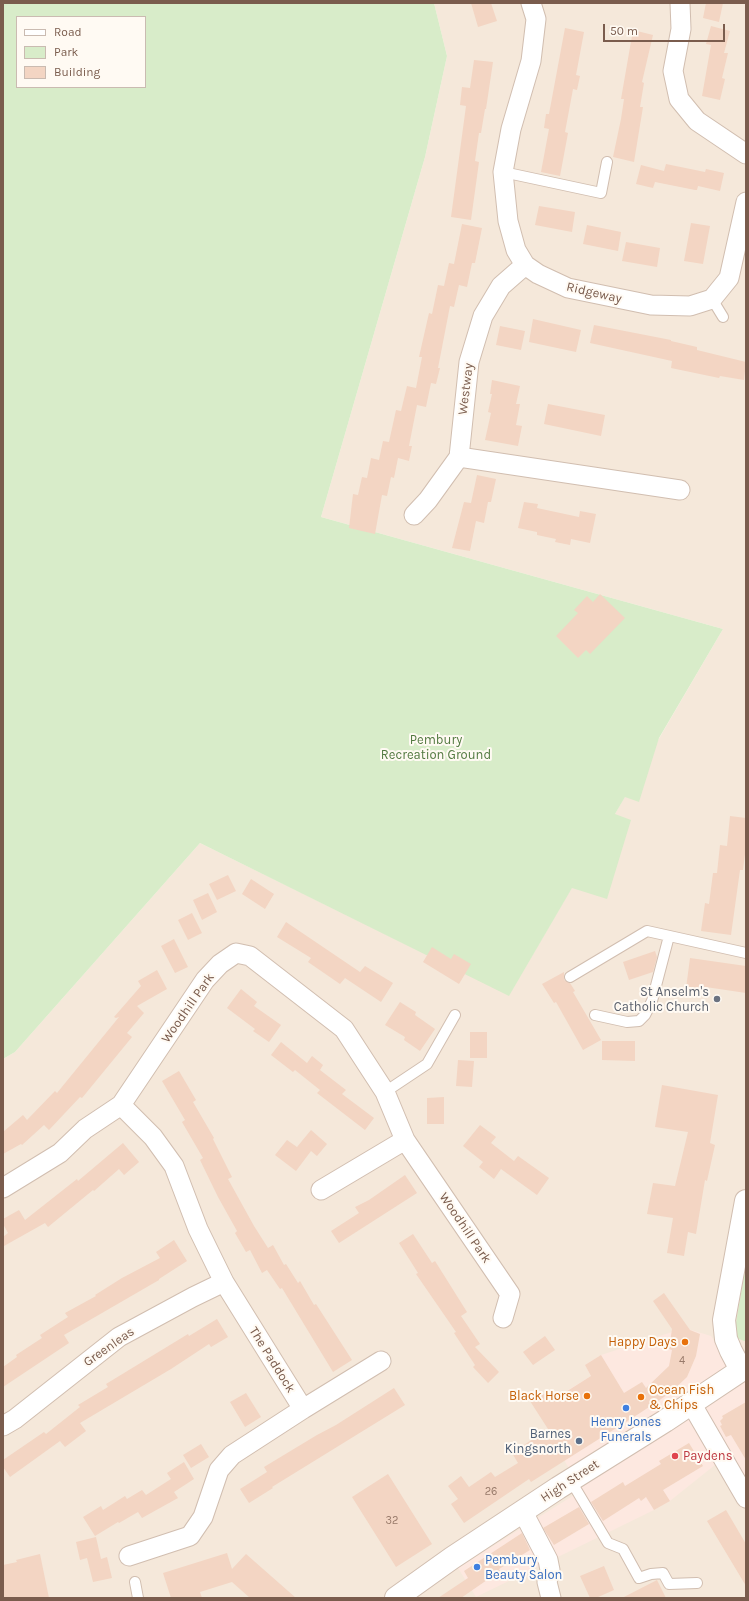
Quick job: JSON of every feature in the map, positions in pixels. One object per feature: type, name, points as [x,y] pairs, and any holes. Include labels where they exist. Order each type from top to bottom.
[{"type":"street","name":"Ridgeway","points":[[531,3],[536,19],[531,61],[511,129],[503,172],[508,221],[516,250],[525,265],[538,274],[568,288],[651,306],[690,306],[712,299]]},
{"type":"street","points":[[680,3],[681,29],[673,71],[679,99],[697,121],[746,154]]},
{"type":"street","points":[[712,299],[729,278],[746,202]]},
{"type":"street","name":"Westway","points":[[414,515],[428,500],[459,457],[469,362],[483,316],[501,286],[525,265]]},
{"type":"street","points":[[459,457],[680,490]]},
{"type":"street","name":"Woodhill Park","points":[[3,1188],[60,1153],[85,1129],[121,1105],[206,980],[220,964],[236,953],[250,956],[344,1029],[386,1092],[406,1140],[510,1294],[503,1318]]},
{"type":"street","name":"The Paddock","points":[[121,1105],[153,1138],[174,1166],[198,1229],[224,1282],[303,1409]]},
{"type":"street","points":[[321,1190],[406,1140]]},
{"type":"street","points":[[744,1368],[731,1351],[726,1339],[724,1320],[746,1201]]},
{"type":"street","name":"Greenleas","points":[[3,1426],[15,1419],[119,1337],[224,1282]]},
{"type":"street","points":[[129,1556],[190,1536],[203,1517],[218,1470],[232,1454],[381,1361]]},
{"type":"street","name":"High Street","points":[[396,1598],[446,1562],[744,1368]]},
{"type":"street","points":[[691,1403],[746,1498]]},
{"type":"street","points":[[523,1512],[548,1560],[550,1570],[547,1582],[551,1598]]},
{"type":"lane","points":[[503,172],[601,193],[607,162]]},
{"type":"lane","points":[[712,299],[723,317]]},
{"type":"lane","points":[[570,977],[647,931],[746,953]]},
{"type":"lane","points":[[595,1015],[627,1022],[639,1021],[645,1015],[652,1001],[669,936]]},
{"type":"lane","points":[[386,1092],[427,1064],[455,1015]]},
{"type":"lane","points":[[571,1480],[608,1543],[622,1549],[639,1578],[651,1574],[664,1573],[669,1584],[697,1583]]},
{"type":"lane","points":[[135,1582],[138,1598]]},
{"type":"shaded area","points":[[434,3],[746,3],[746,1598],[3,1598],[3,1059],[15,1052],[200,843],[509,995],[723,629],[321,517],[425,157],[447,56]]},
{"type":"shaded area","points":[[681,1327],[711,1336],[739,1380],[746,1380],[746,1480],[730,1453],[670,1501],[476,1597],[458,1568],[582,1490],[555,1445],[589,1423],[568,1390],[591,1376],[585,1365],[601,1355],[672,1332]]},
{"type":"green space","name":"Pembury Recreation Ground","points":[[3,3],[434,3],[447,56],[425,157],[321,517],[723,629],[659,738],[639,802],[625,797],[615,814],[631,820],[607,899],[572,888],[509,996],[200,843],[15,1052],[3,1059]]},
{"type":"green space","points":[[746,1265],[746,1341],[744,1341],[737,1338],[734,1334]]},
{"type":"building","points":[[471,3],[491,3],[497,21],[478,27]]},
{"type":"building","points":[[706,3],[723,3],[719,22],[703,18]]},
{"type":"building","points":[[711,26],[730,31],[724,53],[728,53],[722,78],[725,79],[720,100],[702,96],[711,45],[706,44]]},
{"type":"building","points":[[565,28],[584,32],[576,75],[580,76],[577,90],[573,89],[565,132],[568,133],[560,176],[541,172],[549,129],[544,128],[546,114],[549,114]]},
{"type":"building","points":[[633,30],[653,35],[642,82],[644,83],[640,107],[643,107],[634,162],[613,157],[621,119],[624,99],[621,99]]},
{"type":"building","points":[[474,60],[493,62],[486,109],[481,133],[479,133],[475,161],[479,162],[471,220],[451,217],[466,106],[460,105],[462,87],[470,88]]},
{"type":"building","points":[[666,164],[705,172],[706,169],[724,173],[720,191],[698,186],[697,190],[695,190],[655,182],[653,188],[636,184],[641,165],[664,171]]},
{"type":"building","points":[[539,206],[575,212],[572,232],[535,225]]},
{"type":"building","points":[[691,223],[710,226],[703,264],[684,261]]},
{"type":"building","points":[[462,224],[482,228],[475,263],[472,263],[467,287],[459,285],[454,307],[450,306],[436,384],[431,383],[426,407],[417,405],[409,446],[412,446],[409,461],[398,458],[394,478],[391,477],[387,496],[382,495],[375,534],[349,528],[353,494],[358,495],[362,477],[367,478],[371,458],[379,460],[383,441],[389,442],[396,410],[401,411],[407,386],[416,388],[422,357],[419,357],[429,313],[432,314],[438,285],[444,286],[449,263],[454,264]]},
{"type":"building","points":[[587,225],[621,232],[618,251],[583,244]]},
{"type":"building","points":[[626,242],[660,248],[657,267],[622,261]]},
{"type":"building","points":[[533,319],[581,330],[576,352],[529,342]]},
{"type":"building","points":[[594,325],[671,340],[697,347],[697,350],[746,362],[744,380],[720,376],[719,378],[671,368],[672,361],[590,343]]},
{"type":"building","points":[[500,326],[525,331],[521,350],[496,345]]},
{"type":"building","points":[[492,380],[520,386],[516,404],[520,404],[516,425],[522,426],[518,446],[485,440],[491,413],[488,412],[492,394],[490,394]]},
{"type":"building","points":[[548,404],[605,415],[601,436],[544,424]]},
{"type":"building","points":[[477,475],[496,479],[491,502],[488,502],[484,523],[476,521],[470,551],[452,548],[464,502],[471,503]]},
{"type":"building","points":[[524,502],[538,504],[537,508],[579,517],[580,511],[596,514],[590,543],[571,539],[570,545],[555,542],[556,539],[537,535],[537,532],[518,528]]},
{"type":"building","points":[[600,594],[625,618],[590,654],[586,650],[578,658],[556,636],[578,613],[574,610],[587,596],[593,602]]},
{"type":"building","points":[[730,816],[746,818],[746,846],[743,870],[740,870],[731,935],[701,931],[705,903],[709,904],[713,873],[717,873],[720,845],[727,846]]},
{"type":"building","points":[[228,875],[236,891],[217,900],[209,884]]},
{"type":"building","points":[[251,879],[274,894],[265,909],[242,894]]},
{"type":"building","points":[[208,893],[217,912],[202,920],[193,900]]},
{"type":"building","points":[[192,913],[202,933],[188,940],[178,920]]},
{"type":"building","points":[[286,922],[360,972],[365,966],[393,983],[381,1002],[345,978],[340,984],[308,962],[311,958],[277,937]]},
{"type":"building","points":[[174,939],[188,967],[175,973],[161,946]]},
{"type":"building","points":[[432,947],[451,959],[454,954],[471,964],[459,984],[423,962]]},
{"type":"building","points":[[655,951],[657,957],[653,972],[629,980],[623,962]]},
{"type":"building","points":[[690,958],[746,966],[746,993],[699,986],[698,998],[685,996]]},
{"type":"building","points":[[157,970],[167,989],[137,1006],[144,1013],[127,1033],[132,1037],[82,1098],[80,1097],[49,1130],[44,1125],[22,1145],[21,1144],[3,1154],[3,1132],[23,1115],[27,1120],[55,1091],[57,1093],[119,1017],[114,1017],[141,986],[138,981]]},
{"type":"building","points":[[564,972],[564,980],[570,983],[575,991],[573,992],[601,1040],[583,1050],[556,1002],[554,1003],[542,984]]},
{"type":"building","points":[[241,989],[257,1002],[254,1006],[281,1025],[269,1042],[253,1031],[255,1029],[227,1008]]},
{"type":"building","points":[[400,1002],[416,1012],[415,1015],[435,1029],[420,1051],[404,1040],[405,1037],[385,1025]]},
{"type":"building","points":[[470,1032],[487,1032],[487,1058],[470,1058]]},
{"type":"building","points":[[602,1041],[635,1041],[635,1061],[602,1060]]},
{"type":"building","points":[[281,1042],[307,1063],[312,1056],[323,1065],[320,1070],[346,1090],[342,1094],[374,1118],[365,1130],[317,1093],[320,1090],[295,1070],[293,1072],[271,1055]]},
{"type":"building","points":[[458,1060],[474,1061],[472,1087],[456,1086]]},
{"type":"building","points":[[179,1071],[196,1100],[193,1102],[214,1138],[213,1139],[232,1177],[228,1179],[254,1226],[268,1248],[273,1245],[284,1265],[286,1264],[298,1283],[300,1281],[314,1305],[316,1304],[352,1360],[333,1372],[282,1288],[280,1289],[267,1270],[262,1273],[250,1250],[246,1252],[235,1233],[237,1231],[200,1160],[203,1158],[182,1122],[185,1120],[162,1081]]},
{"type":"building","points":[[662,1085],[718,1095],[710,1143],[715,1145],[707,1181],[705,1180],[696,1234],[688,1232],[684,1256],[667,1253],[673,1218],[647,1214],[653,1183],[675,1186],[688,1132],[655,1127]]},
{"type":"building","points":[[444,1097],[444,1124],[427,1124],[427,1098]]},
{"type":"building","points":[[480,1125],[496,1137],[491,1143],[514,1161],[518,1156],[549,1178],[537,1195],[501,1169],[494,1179],[479,1167],[483,1162],[463,1146]]},
{"type":"building","points":[[311,1130],[327,1144],[317,1156],[311,1151],[296,1171],[275,1155],[287,1140],[297,1147]]},
{"type":"building","points":[[123,1143],[139,1162],[124,1175],[119,1169],[94,1191],[93,1190],[48,1227],[45,1223],[4,1246],[3,1237],[8,1233],[3,1224],[3,1219],[19,1210],[25,1220],[77,1179],[78,1181]]},
{"type":"building","points":[[405,1175],[417,1193],[339,1243],[331,1231],[359,1213],[355,1207],[369,1200]]},
{"type":"building","points":[[413,1234],[432,1263],[435,1261],[467,1312],[461,1316],[480,1344],[475,1347],[499,1372],[488,1383],[473,1367],[475,1365],[454,1333],[456,1332],[416,1274],[418,1273],[399,1243]]},
{"type":"building","points":[[174,1240],[187,1261],[159,1280],[64,1335],[69,1343],[3,1387],[3,1367],[17,1357],[16,1355],[42,1338],[40,1335],[68,1317],[65,1313],[96,1296],[95,1295],[122,1278],[160,1258],[156,1252]]},
{"type":"building","points":[[664,1293],[690,1330],[700,1334],[696,1356],[687,1377],[670,1393],[640,1413],[531,1482],[529,1479],[464,1523],[451,1504],[458,1499],[448,1486],[461,1476],[469,1487],[491,1472],[495,1477],[518,1463],[512,1453],[548,1429],[530,1401],[548,1392],[553,1400],[591,1376],[585,1365],[601,1355],[624,1393],[642,1382],[646,1388],[669,1366],[672,1350],[669,1349],[672,1329],[653,1301]]},
{"type":"building","points":[[217,1319],[228,1337],[211,1347],[209,1344],[171,1369],[80,1423],[86,1431],[65,1447],[60,1441],[10,1477],[3,1467],[3,1460],[44,1432],[46,1434],[80,1407],[78,1405],[108,1387],[106,1384],[188,1334],[189,1336]]},
{"type":"building","points":[[545,1336],[555,1350],[533,1365],[523,1352]]},
{"type":"building","points":[[394,1388],[405,1405],[272,1487],[273,1488],[249,1503],[240,1489],[267,1472],[264,1467],[336,1425]]},
{"type":"building","points":[[246,1393],[261,1417],[245,1427],[230,1402]]},
{"type":"building","points":[[746,1402],[746,1460],[731,1435],[726,1437],[720,1426],[722,1425],[720,1421],[723,1418],[722,1416]]},
{"type":"building","points":[[689,1443],[703,1466],[663,1490],[670,1501],[654,1510],[646,1497],[641,1501],[639,1498],[603,1521],[591,1502],[623,1482],[625,1486],[661,1464],[659,1461]]},
{"type":"building","points":[[201,1444],[209,1457],[191,1468],[183,1455]]},
{"type":"building","points":[[184,1462],[194,1479],[174,1492],[178,1498],[142,1518],[138,1512],[95,1536],[83,1517],[101,1506],[103,1510],[125,1496],[127,1499],[142,1490],[146,1495],[171,1479],[167,1473]]},
{"type":"building","points":[[388,1474],[432,1544],[396,1567],[352,1497]]},
{"type":"building","points":[[579,1507],[589,1524],[554,1545],[543,1528]]},
{"type":"building","points":[[726,1510],[746,1544],[746,1586],[707,1521]]},
{"type":"building","points":[[522,1533],[530,1550],[499,1569],[500,1571],[461,1598],[438,1598],[468,1578],[464,1571]]},
{"type":"building","points":[[96,1537],[101,1559],[107,1557],[112,1578],[93,1582],[87,1558],[80,1560],[76,1542]]},
{"type":"building","points":[[227,1553],[232,1569],[246,1554],[296,1598],[250,1598],[232,1582],[200,1592],[202,1598],[171,1598],[163,1573]]},
{"type":"building","points":[[40,1554],[49,1598],[3,1598],[3,1565]]},
{"type":"building","points":[[604,1566],[614,1590],[596,1598],[590,1598],[580,1576]]},
{"type":"building","points":[[657,1580],[666,1598],[622,1598]]},
{"type":"place","name":"St Anselm's Catholic Church","points":[[717,999]]},
{"type":"place","name":"Happy Days","points":[[685,1342]]},
{"type":"place","name":"Black Horse","points":[[587,1396]]},
{"type":"place","name":"Ocean Fish & Chips","points":[[641,1397]]},
{"type":"place","name":"Henry Jones Funerals","points":[[626,1408]]},
{"type":"place","name":"Barnes Kingsnorth","points":[[579,1441]]},
{"type":"place","name":"Paydens","points":[[675,1456]]},
{"type":"place","name":"Pembury Beauty Salon","points":[[477,1567]]}]
